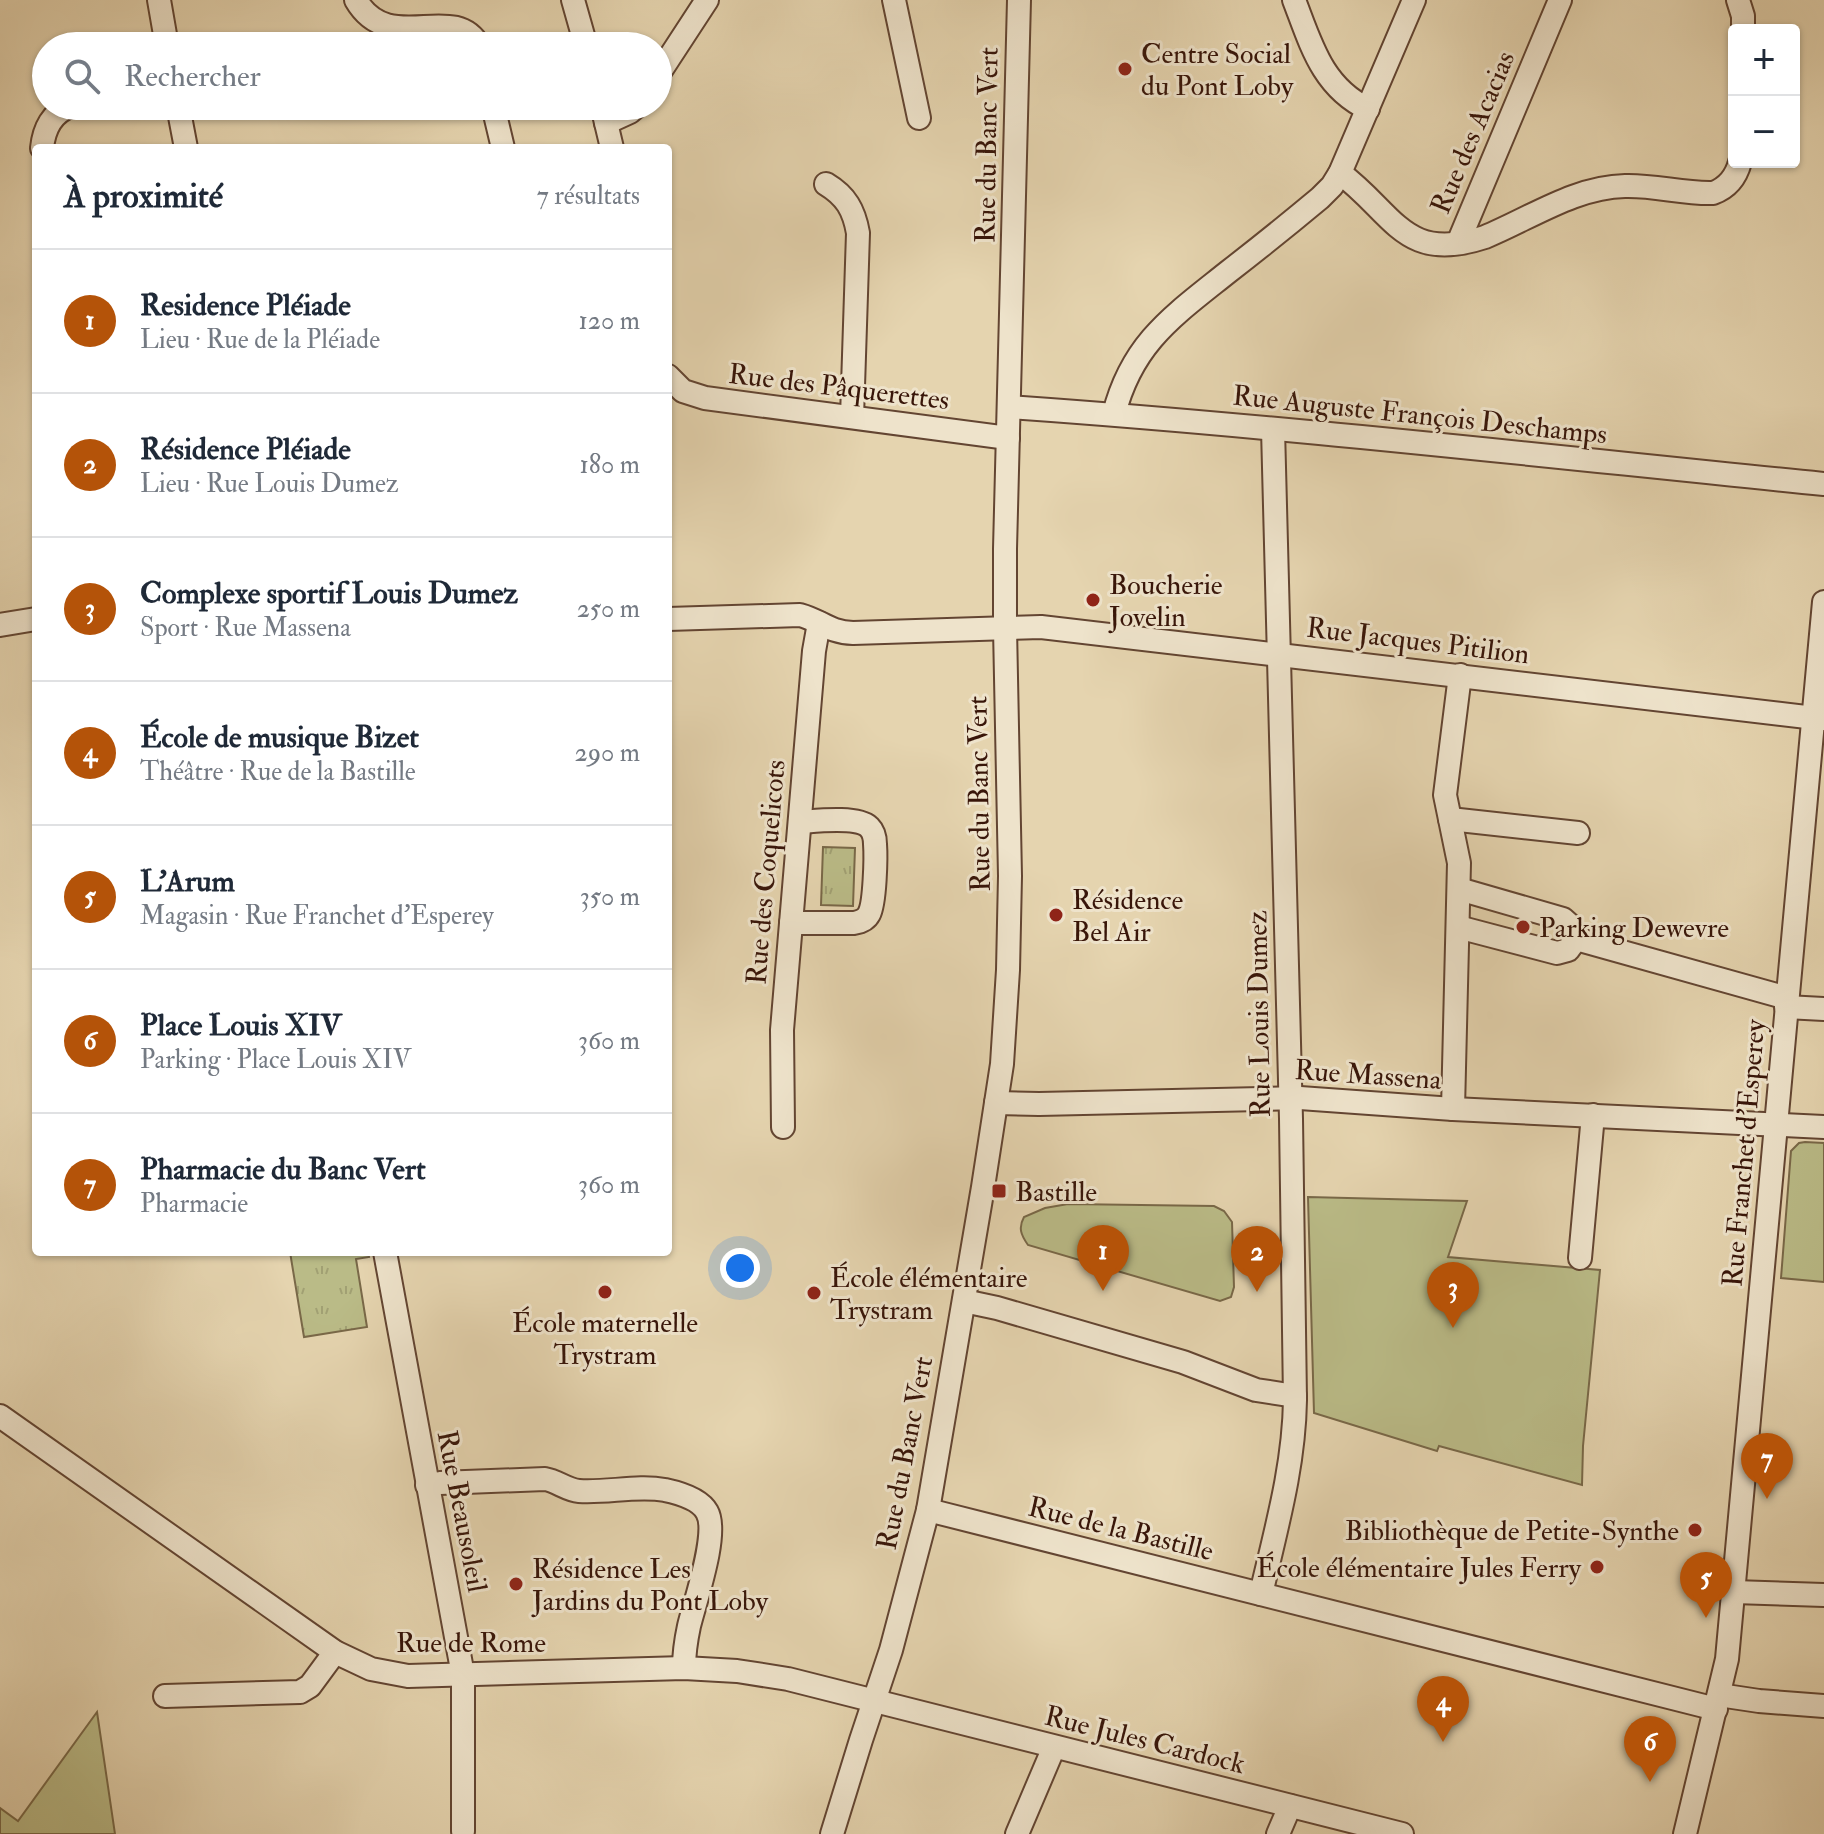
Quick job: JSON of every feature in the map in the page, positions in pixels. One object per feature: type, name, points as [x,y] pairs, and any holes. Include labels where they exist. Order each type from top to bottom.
[{"type":"street","points":[[159,0],[165,32]]},
{"type":"street","points":[[356,0],[371,16],[387,23],[446,16],[459,20],[472,32]]},
{"type":"street","points":[[573,0],[582,32]]},
{"type":"street","points":[[672,54],[707,0]]},
{"type":"street","points":[[894,0],[919,118]]},
{"type":"street","name":"Rue du Banc Vert","points":[[817,1834],[847,1736],[891,1650],[928,1510],[1004,1047],[1010,911],[1005,549],[1019,0]]},
{"type":"street","points":[[1294,0],[1327,76],[1350,99],[1368,109]]},
{"type":"street","points":[[1114,414],[1127,376],[1157,331],[1332,186],[1414,0]]},
{"type":"street","name":"Rue des Acacias","points":[[1458,243],[1560,0]]},
{"type":"street","points":[[1738,0],[1743,24]]},
{"type":"street","points":[[43,144],[52,120]]},
{"type":"street","points":[[181,120],[185,144]]},
{"type":"street","points":[[496,120],[502,144]]},
{"type":"street","points":[[605,120],[611,144]]},
{"type":"street","name":"Rue des Acacias","points":[[1340,173],[1404,233],[1428,243],[1446,245],[1485,237],[1579,194],[1598,189],[1638,186],[1713,193],[1731,181],[1738,168]]},
{"type":"street","points":[[826,184],[845,199],[858,233],[852,417]]},
{"type":"street","name":"Rue des Pâquerettes","points":[[672,380],[683,391],[705,398],[1008,438]]},
{"type":"street","name":"Rue Auguste François Deschamps","points":[[1009,407],[1273,429],[1824,484]]},
{"type":"street","name":"Rue Louis Dumez","points":[[1261,1594],[1285,1496],[1295,1427],[1273,429]]},
{"type":"street","name":"Rue Franchet d'Esperey","points":[[1685,1834],[1727,1659],[1786,1003],[1818,718],[1824,602]]},
{"type":"street","name":"Rue Jacques Pitilion","points":[[672,619],[800,615],[832,630],[853,633],[1041,627],[1818,718]]},
{"type":"street","points":[[0,625],[32,619]]},
{"type":"street","name":"Rue des Coquelicots","points":[[783,1127],[782,1042],[814,651],[819,623]]},
{"type":"street","points":[[1453,1109],[1459,889],[1458,854],[1445,795],[1460,675]]},
{"type":"street","points":[[1450,819],[1578,833]]},
{"type":"street","points":[[791,923],[863,921],[869,914],[873,898],[875,845],[869,827],[857,821],[800,822]]},
{"type":"street","points":[[1459,889],[1563,919],[1572,927],[1576,939]]},
{"type":"street","points":[[1458,927],[1557,953],[1568,950],[1576,939]]},
{"type":"street","points":[[1576,939],[1786,1003],[1824,1009]]},
{"type":"street","name":"Rue Massena","points":[[996,1103],[1290,1098],[1824,1127]]},
{"type":"street","points":[[1580,1258],[1593,1115]]},
{"type":"street","name":"Rue Beausoleil","points":[[386,1256],[463,1675],[463,1831]]},
{"type":"street","points":[[964,1301],[1183,1362],[1256,1390],[1295,1396]]},
{"type":"street","name":"Rue de Rome","points":[[0,1416],[335,1652],[359,1665],[397,1676],[684,1668],[754,1673],[867,1700]]},
{"type":"street","points":[[427,1485],[545,1479],[576,1491],[658,1489],[697,1502],[707,1512],[711,1527],[686,1641],[684,1668]]},
{"type":"street","name":"Rue de la Bastille","points":[[928,1510],[1626,1686],[1718,1702],[1759,1701],[1824,1706]]},
{"type":"street","points":[[1734,1592],[1824,1595]]},
{"type":"street","points":[[165,1696],[300,1692],[310,1686],[335,1652]]},
{"type":"street","name":"Rue du Banc Vert","points":[[832,1834],[867,1700]]},
{"type":"street","name":"Rue Jules Cardock","points":[[867,1700],[1402,1834]]},
{"type":"street","points":[[1017,1834],[1054,1747]]},
{"type":"street","points":[[1278,1834],[1290,1806]]},
{"type":"green space","points":[[823,847],[855,848],[853,906],[821,905]]},
{"type":"green space","points":[[1799,1143],[1824,1143],[1824,1282],[1781,1278],[1791,1151]]},
{"type":"green space","points":[[1308,1197],[1467,1201],[1448,1257],[1600,1270],[1582,1485],[1439,1446],[1437,1451],[1314,1413]]},
{"type":"green space","points":[[1068,1204],[1214,1206],[1224,1211],[1232,1222],[1234,1287],[1231,1297],[1220,1301],[1028,1245],[1021,1231],[1024,1217],[1045,1208]]},
{"type":"green space","points":[[291,1256],[369,1256],[356,1259],[367,1327],[304,1337]]},
{"type":"green space","points":[[97,1712],[115,1834],[0,1834],[0,1808],[18,1821]]},
{"type":"place","name":"Centre Social du Pont Loby","points":[[1125,69]]},
{"type":"place","name":"Boucherie Jovelin","points":[[1093,600]]},
{"type":"place","name":"Résidence Bel Air","points":[[1056,915]]},
{"type":"place","name":"Parking Dewevre","points":[[1523,927]]},
{"type":"place","name":"Bastille","points":[[999,1191]]},
{"type":"place","name":"Residence Pléiade","points":[[1103,1291]]},
{"type":"place","name":"École maternelle Trystram","points":[[605,1292]]},
{"type":"place","name":"Résidence Pléiade","points":[[1257,1292]]},
{"type":"place","name":"École élémentaire Trystram","points":[[814,1293]]},
{"type":"place","name":"Complexe sportif Louis Dumez","points":[[1453,1328]]},
{"type":"place","name":"Pharmacie du Banc Vert","points":[[1767,1499]]},
{"type":"place","name":"Bibliothèque de Petite-Synthe","points":[[1695,1530]]},
{"type":"place","name":"École élémentaire Jules Ferry","points":[[1597,1567]]},
{"type":"place","name":"Résidence Les Jardins du Pont Loby","points":[[516,1584]]},
{"type":"place","name":"L'Arum","points":[[1706,1618]]},
{"type":"place","name":"École de musique Bizet","points":[[1443,1742]]},
{"type":"place","name":"Place Louis XIV","points":[[1650,1782]]}]
